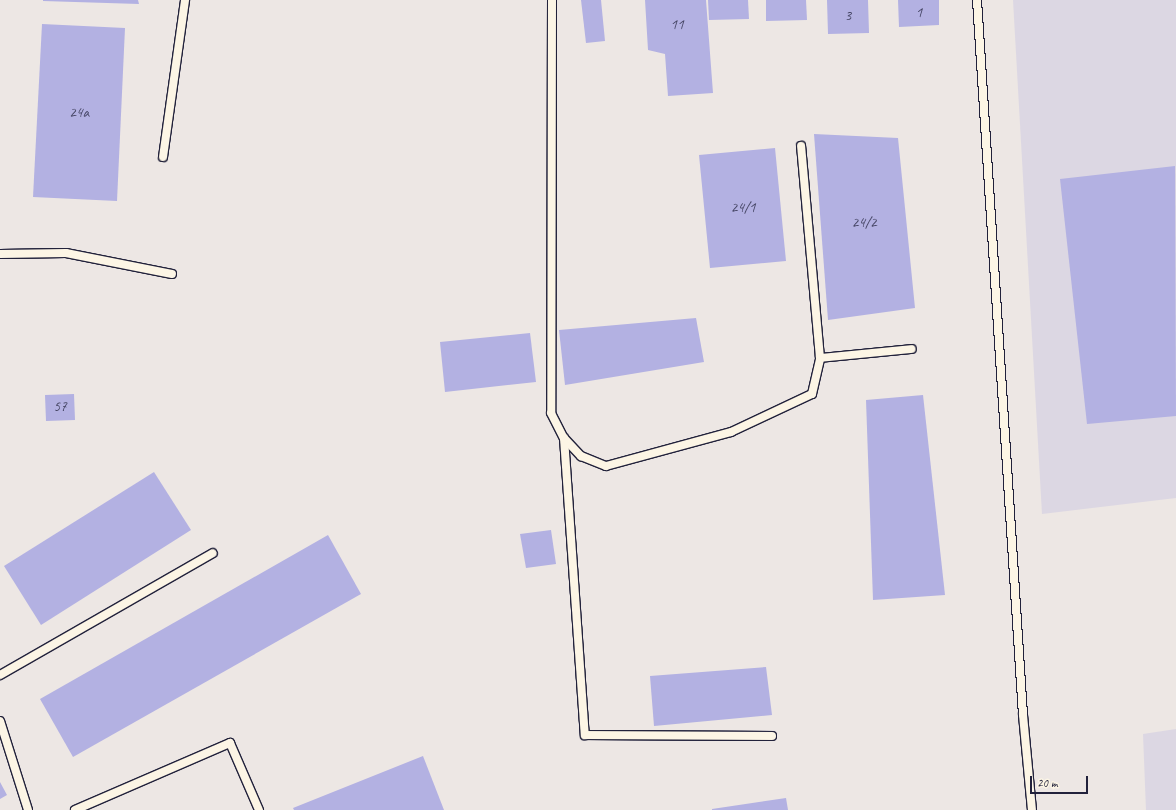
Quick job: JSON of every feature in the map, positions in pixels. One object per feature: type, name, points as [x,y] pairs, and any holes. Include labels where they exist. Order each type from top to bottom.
[{"type":"lane","points":[[163,157],[185,0]]},
{"type":"lane","points":[[552,0],[551,413],[564,438],[581,456],[606,466],[731,432],[812,394],[820,358],[801,146]]},
{"type":"lane","points":[[978,0],[1023,715],[1032,810]]},
{"type":"lane","points":[[0,254],[66,253],[172,274]]},
{"type":"lane","points":[[820,358],[912,349]]},
{"type":"lane","points":[[564,438],[585,735],[772,736]]},
{"type":"lane","points":[[0,675],[213,553]]},
{"type":"lane","points":[[0,721],[28,810]]},
{"type":"lane","points":[[75,810],[230,743],[259,810]]},
{"type":"shaded area","points":[[1013,0],[1176,0],[1176,498],[1042,514]]},
{"type":"shaded area","points":[[1176,729],[1176,810],[1146,810],[1143,734]]},
{"type":"building","points":[[138,0],[139,4],[43,1]]},
{"type":"building","points":[[581,0],[601,0],[605,41],[586,43]]},
{"type":"building","points":[[645,0],[706,0],[713,93],[668,96],[665,54],[648,50]]},
{"type":"building","points":[[708,0],[748,0],[749,19],[709,20]]},
{"type":"building","points":[[766,0],[806,0],[807,20],[766,21]]},
{"type":"building","points":[[827,0],[868,0],[869,33],[828,34]]},
{"type":"building","points":[[898,0],[939,0],[939,25],[899,27]]},
{"type":"building","points":[[42,24],[125,28],[117,201],[33,197]]},
{"type":"building","points":[[814,134],[898,138],[915,308],[828,320]]},
{"type":"building","points":[[775,148],[786,261],[710,268],[699,155]]},
{"type":"building","points":[[1175,166],[1176,416],[1087,424],[1060,179]]},
{"type":"building","points":[[696,318],[704,362],[565,385],[559,330]]},
{"type":"building","points":[[530,333],[536,382],[445,392],[440,342]]},
{"type":"building","points":[[74,394],[75,420],[46,421],[45,395]]},
{"type":"building","points":[[923,395],[945,595],[873,600],[866,400]]},
{"type":"building","points":[[154,472],[191,530],[41,625],[4,566]]},
{"type":"building","points":[[551,530],[556,564],[526,568],[520,534]]},
{"type":"building","points":[[328,535],[361,594],[73,757],[40,699]]},
{"type":"building","points":[[766,667],[772,715],[654,726],[650,676]]},
{"type":"building","points":[[423,756],[444,810],[294,810],[293,808]]},
{"type":"building","points":[[0,782],[7,795],[0,799]]},
{"type":"building","points":[[786,798],[788,810],[712,810],[712,809]]}]
